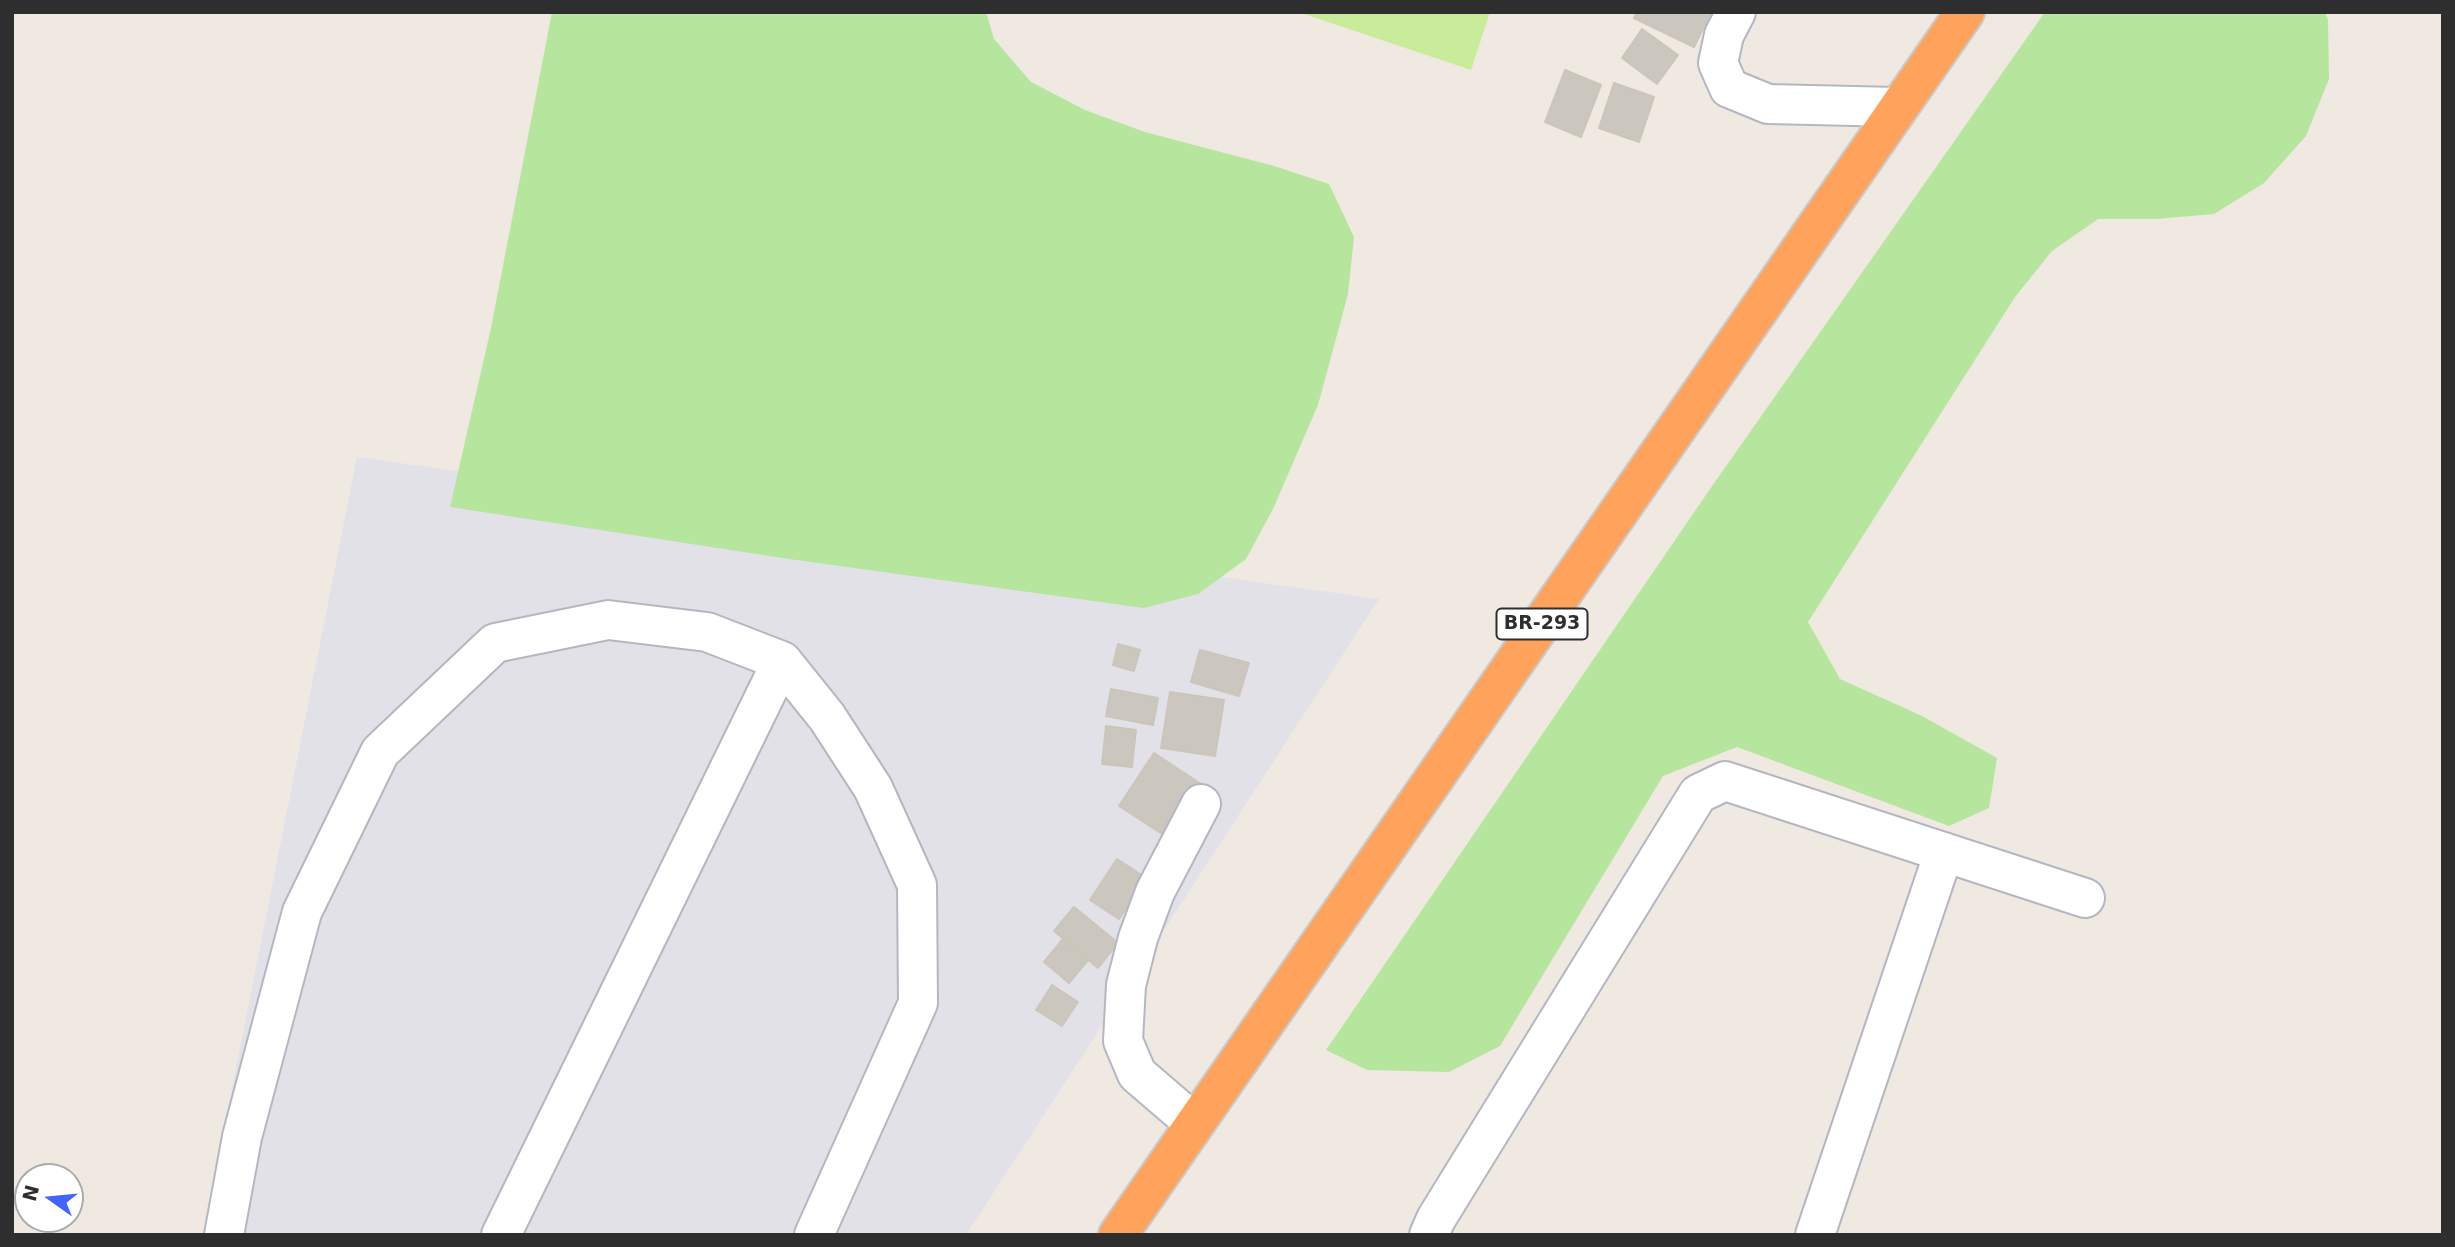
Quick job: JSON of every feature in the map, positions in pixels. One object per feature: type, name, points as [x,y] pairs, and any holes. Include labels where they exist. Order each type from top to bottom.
[{"type":"highway","name":"BR-293","points":[[1118,1235],[1965,12]]},
{"type":"street","points":[[1736,12],[1724,35],[1718,63],[1729,88],[1769,104],[1897,107]]},
{"type":"street","points":[[224,1235],[242,1137],[302,912],[380,752],[495,643],[608,620],[708,632],[782,661],[827,717],[873,788],[917,885],[918,1003],[814,1235]]},
{"type":"street","points":[[501,1235],[782,661]]},
{"type":"street","points":[[1429,1235],[1436,1219],[1698,794],[1725,781],[2085,898]]},
{"type":"street","points":[[1194,1123],[1137,1074],[1123,1041],[1126,985],[1138,938],[1155,892],[1200,804]]},
{"type":"street","points":[[1815,1235],[1944,852]]},
{"type":"shaded area","points":[[357,457],[1379,599],[966,1235],[203,1235]]},
{"type":"green space","points":[[552,12],[986,12],[994,39],[1031,82],[1085,110],[1145,132],[1274,166],[1329,184],[1354,237],[1348,294],[1318,405],[1273,509],[1246,559],[1198,594],[1144,608],[789,559],[450,507],[491,328]]},
{"type":"green space","points":[[1298,12],[1490,12],[1471,70]]},
{"type":"green space","points":[[2045,12],[2325,12],[2328,20],[2329,79],[2306,136],[2264,183],[2214,214],[2156,219],[2098,219],[2052,251],[2015,297],[1808,622],[1840,679],[1922,716],[1997,758],[1989,808],[1949,826],[1737,747],[1663,776],[1500,1046],[1449,1072],[1367,1070],[1326,1050],[1710,489]]},
{"type":"building","points":[[1637,12],[1711,12],[1694,47],[1634,18]]},
{"type":"building","points":[[1642,29],[1678,55],[1657,84],[1622,58]]},
{"type":"building","points":[[1565,70],[1601,85],[1581,137],[1545,122]]},
{"type":"building","points":[[1614,83],[1654,97],[1639,142],[1599,128]]},
{"type":"building","points":[[1118,644],[1140,650],[1134,671],[1113,665]]},
{"type":"building","points":[[1200,650],[1249,663],[1239,696],[1191,682]]},
{"type":"building","points":[[1111,689],[1158,698],[1153,725],[1106,716]]},
{"type":"building","points":[[1170,692],[1224,700],[1215,756],[1161,748]]},
{"type":"building","points":[[1106,726],[1136,730],[1132,767],[1102,764]]},
{"type":"building","points":[[1154,753],[1204,786],[1170,839],[1119,806]]},
{"type":"building","points":[[1117,859],[1146,878],[1119,919],[1090,900]]},
{"type":"building","points":[[1074,907],[1118,943],[1098,968],[1054,931]]},
{"type":"building","points":[[1063,939],[1088,960],[1069,983],[1044,962]]},
{"type":"building","points":[[1052,985],[1078,1002],[1062,1026],[1036,1010]]}]
